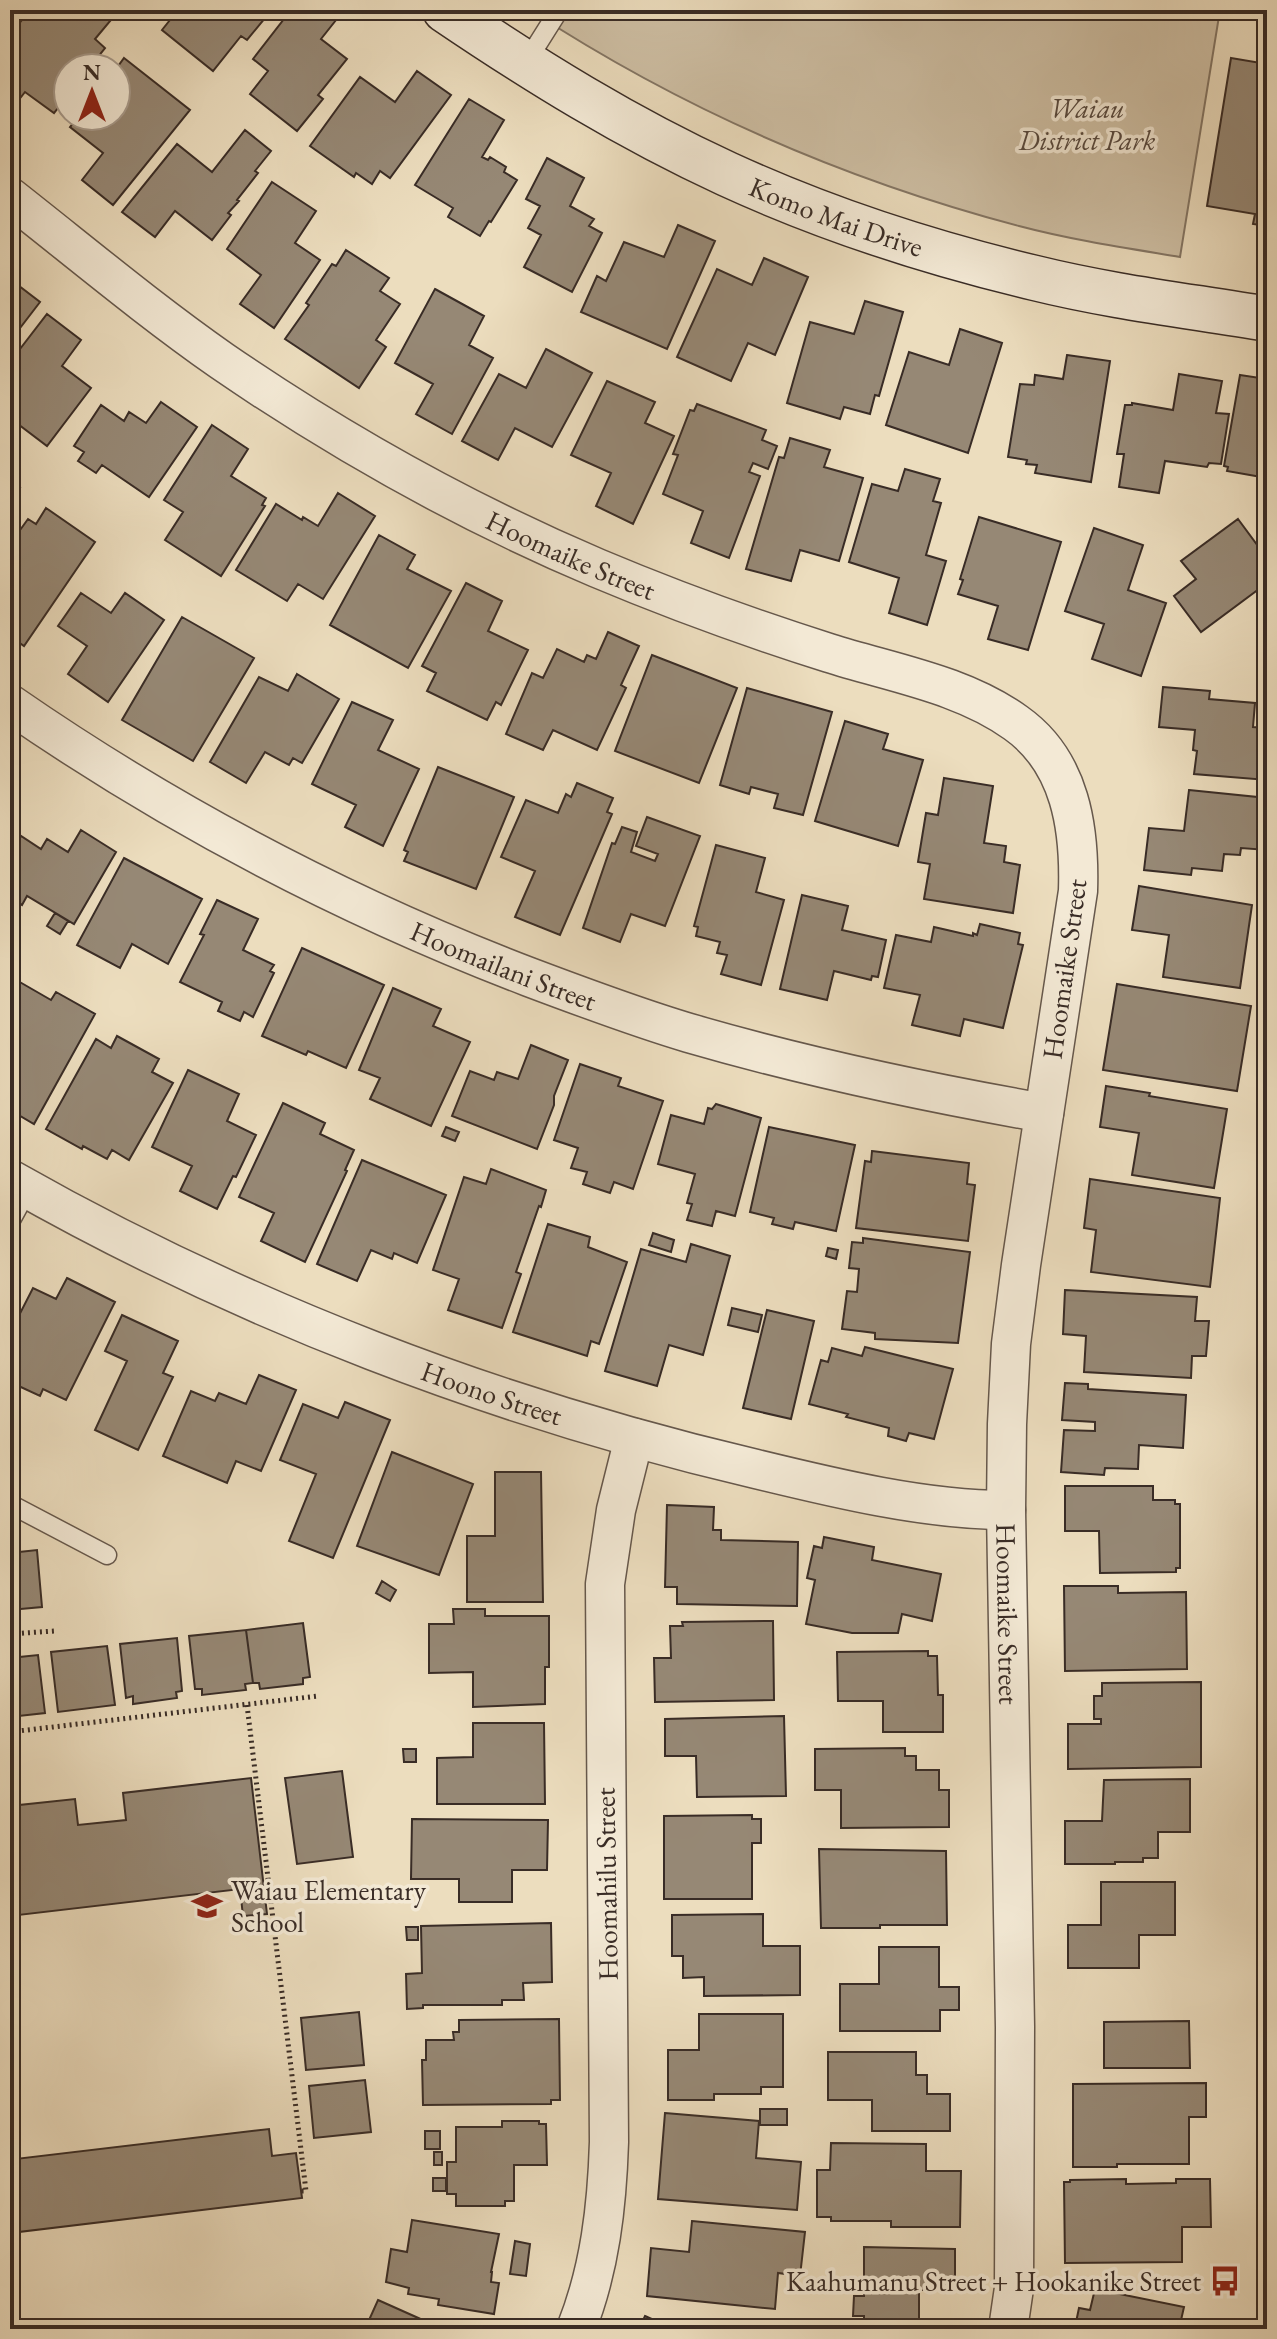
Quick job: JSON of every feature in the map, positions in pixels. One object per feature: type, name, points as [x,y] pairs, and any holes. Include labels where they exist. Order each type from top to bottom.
[{"type":"street","name":"Komo Mai Drive","points":[[445,10],[525,64],[606,112],[727,174],[887,237],[1037,279],[1122,297],[1267,319]]},
{"type":"street","name":"Hoomaike Street","points":[[10,197],[221,360],[319,425],[445,496],[596,567],[690,605],[786,640],[959,693],[1016,723],[1035,738],[1051,758],[1071,803],[1079,863],[1078,891],[1011,1344],[1007,1424],[1015,2027],[1014,2288],[1008,2329]]},
{"type":"street","name":"Hoomailani Street","points":[[10,704],[143,790],[241,847],[351,902],[456,949],[688,1033],[836,1073],[1044,1113]]},
{"type":"street","name":"Hoono Street","points":[[19,1184],[133,1244],[235,1292],[355,1344],[469,1387],[634,1438],[812,1483],[967,1510],[1006,1510]]},
{"type":"street","name":"Hoomahilu Street","points":[[576,2329],[592,2282],[607,2189],[605,1584],[618,1499],[634,1438]]},
{"type":"lane","points":[[525,64],[559,10]]},
{"type":"lane","points":[[10,1222],[19,1184]]},
{"type":"lane","points":[[10,1504],[107,1555]]},
{"type":"path","points":[[10,1634],[54,1631]]},
{"type":"path","points":[[10,1732],[318,1696]]},
{"type":"path","points":[[247,1705],[306,2191],[301,2191]]},
{"type":"green space","name":"Waiau District Park","points":[[530,10],[1220,10],[1180,257],[1079,240],[1019,226],[890,187],[766,138],[705,109],[645,79]]},
{"type":"building","points":[[25,10],[111,10],[116,14],[95,39],[105,48],[102,52],[52,52],[52,112],[25,92],[10,111],[10,35],[26,15],[23,13]]},
{"type":"building","points":[[178,10],[270,12],[247,40],[241,36],[213,71],[162,30]]},
{"type":"building","points":[[291,10],[333,10],[340,15],[321,39],[347,59],[318,95],[323,99],[297,131],[250,94],[268,71],[253,59]]},
{"type":"building","points":[[1231,58],[1267,64],[1267,226],[1253,224],[1255,214],[1207,206]]},
{"type":"building","points":[[132,64],[190,110],[113,205],[82,180],[103,153],[76,132],[132,132]]},
{"type":"building","points":[[417,71],[451,95],[390,178],[380,171],[372,184],[356,173],[354,177],[310,146],[360,77],[395,102]]},
{"type":"building","points":[[469,99],[504,120],[482,157],[488,160],[490,157],[506,167],[504,172],[517,180],[480,236],[448,217],[453,208],[415,185]]},
{"type":"building","points":[[245,130],[271,151],[212,240],[175,211],[155,237],[122,212],[177,144],[212,172]]},
{"type":"building","points":[[547,158],[584,178],[570,206],[594,219],[589,226],[602,233],[572,292],[524,267],[541,235],[528,228],[540,206],[526,199]]},
{"type":"building","points":[[272,182],[316,211],[295,243],[320,260],[274,328],[240,304],[261,275],[227,249]]},
{"type":"building","points":[[678,225],[715,241],[667,349],[581,312],[597,276],[606,281],[624,242],[664,257]]},
{"type":"building","points":[[346,250],[389,278],[380,291],[400,304],[376,340],[386,347],[359,388],[285,339],[332,264],[336,266]]},
{"type":"building","points":[[764,258],[808,277],[775,355],[748,343],[731,381],[677,357],[717,269],[752,285]]},
{"type":"building","points":[[10,279],[40,302],[10,341]]},
{"type":"building","points":[[435,289],[484,316],[469,345],[493,358],[452,434],[416,414],[433,384],[395,363]]},
{"type":"building","points":[[865,301],[903,312],[879,396],[875,395],[870,414],[844,407],[840,419],[787,403],[810,322],[854,334]]},
{"type":"building","points":[[47,314],[81,340],[62,366],[91,388],[47,446],[10,418],[10,362]]},
{"type":"building","points":[[960,329],[1002,343],[968,453],[886,425],[909,352],[949,365]]},
{"type":"building","points":[[546,349],[592,373],[552,447],[515,428],[498,460],[462,441],[499,374],[526,388]]},
{"type":"building","points":[[1067,355],[1110,361],[1091,482],[1035,473],[1037,465],[1008,457],[1020,384],[1034,385],[1035,375],[1063,379]]},
{"type":"building","points":[[1179,374],[1222,381],[1216,413],[1229,414],[1221,464],[1209,463],[1207,467],[1165,461],[1159,493],[1119,487],[1124,454],[1117,454],[1125,405],[1132,403],[1173,410]]},
{"type":"building","points":[[1240,375],[1267,379],[1267,478],[1227,471],[1228,467],[1224,466]]},
{"type":"building","points":[[607,381],[655,402],[645,423],[674,436],[633,524],[596,506],[611,473],[571,455]]},
{"type":"building","points":[[161,402],[197,427],[149,497],[102,465],[96,473],[78,461],[84,452],[74,446],[101,405],[124,421],[129,412],[146,423]]},
{"type":"building","points":[[697,404],[766,430],[762,440],[777,446],[768,469],[753,463],[749,472],[760,476],[729,558],[691,543],[703,511],[663,494],[678,455],[673,454],[690,410],[694,411]]},
{"type":"building","points":[[212,425],[248,449],[231,476],[266,498],[262,505],[265,506],[221,576],[165,540],[183,512],[164,500]]},
{"type":"building","points":[[790,438],[830,450],[824,467],[863,478],[839,561],[800,550],[791,581],[746,569],[779,457],[784,458]]},
{"type":"building","points":[[905,469],[940,479],[933,501],[941,503],[926,555],[946,561],[927,625],[889,613],[899,578],[849,562],[872,484],[898,491]]},
{"type":"building","points":[[10,480],[20,488],[10,500]]},
{"type":"building","points":[[338,493],[375,516],[323,599],[298,584],[287,601],[236,570],[276,504],[318,526]]},
{"type":"building","points":[[46,508],[95,542],[24,646],[10,636],[10,544],[28,519],[36,524]]},
{"type":"building","points":[[979,517],[1061,542],[1028,650],[988,639],[998,606],[958,594]]},
{"type":"building","points":[[1238,519],[1258,546],[1267,539],[1267,583],[1201,632],[1174,596],[1196,579],[1181,561]]},
{"type":"building","points":[[1094,528],[1143,545],[1128,590],[1166,603],[1141,676],[1092,659],[1104,624],[1065,611]]},
{"type":"building","points":[[379,535],[415,555],[407,569],[451,591],[408,668],[330,625]]},
{"type":"building","points":[[466,583],[502,601],[488,631],[528,650],[501,705],[496,702],[487,720],[427,691],[436,673],[422,666]]},
{"type":"building","points":[[81,593],[111,613],[125,593],[164,620],[108,702],[68,674],[87,646],[58,626]]},
{"type":"building","points":[[182,617],[254,658],[193,761],[122,720]]},
{"type":"building","points":[[608,632],[639,646],[621,685],[626,688],[597,750],[553,730],[543,750],[506,734],[532,673],[543,678],[557,649],[584,662],[587,655],[596,659]]},
{"type":"building","points":[[652,655],[737,688],[699,783],[615,751]]},
{"type":"building","points":[[297,674],[339,699],[302,763],[293,758],[289,765],[265,752],[246,783],[210,762],[259,677],[288,691]]},
{"type":"building","points":[[1163,687],[1210,691],[1209,699],[1255,703],[1253,727],[1267,728],[1267,780],[1194,774],[1197,751],[1193,750],[1195,730],[1159,727]]},
{"type":"building","points":[[747,688],[832,712],[803,815],[774,808],[778,794],[751,787],[749,794],[720,785]]},
{"type":"building","points":[[352,702],[393,720],[378,750],[419,769],[383,846],[345,827],[356,805],[312,784]]},
{"type":"building","points":[[845,721],[888,734],[883,749],[923,760],[898,846],[815,821]]},
{"type":"building","points":[[438,767],[514,797],[476,889],[404,861],[408,852],[404,850]]},
{"type":"building","points":[[944,778],[993,786],[984,843],[1006,846],[1004,862],[1020,865],[1013,913],[924,899],[930,864],[918,862],[926,813],[938,815]]},
{"type":"building","points":[[577,783],[613,798],[607,812],[612,814],[560,935],[515,917],[535,871],[501,857],[526,800],[558,813],[566,794],[571,797]]},
{"type":"building","points":[[1189,790],[1267,798],[1267,850],[1241,848],[1240,855],[1224,854],[1222,871],[1192,868],[1191,875],[1144,870],[1149,828],[1184,831]]},
{"type":"building","points":[[647,817],[700,836],[665,926],[631,914],[620,942],[583,928],[612,843],[615,844],[622,827],[637,832],[631,852],[655,861],[658,854],[636,846]]},
{"type":"building","points":[[81,830],[116,852],[74,924],[27,896],[22,905],[10,897],[10,855],[21,836],[41,849],[47,839],[68,852]]},
{"type":"building","points":[[716,845],[765,858],[756,892],[784,900],[761,985],[721,974],[727,955],[717,953],[720,942],[696,936],[698,927],[694,926]]},
{"type":"building","points":[[124,858],[202,899],[168,964],[132,944],[120,968],[77,945]]},
{"type":"building","points":[[1139,886],[1252,905],[1240,988],[1163,977],[1169,935],[1132,930]]},
{"type":"building","points":[[802,895],[848,906],[842,930],[886,940],[878,977],[872,976],[871,980],[834,971],[827,1000],[780,989]]},
{"type":"building","points":[[217,900],[258,919],[243,950],[274,965],[270,971],[274,973],[253,1017],[244,1012],[240,1021],[218,1011],[222,1002],[180,982],[204,935],[200,934]]},
{"type":"building","points":[[55,913],[68,921],[60,934],[47,926]]},
{"type":"building","points":[[980,924],[1020,933],[1018,944],[1023,945],[1003,1028],[964,1019],[960,1036],[912,1025],[920,995],[884,988],[896,935],[931,942],[934,927],[973,936],[973,933],[977,935]]},
{"type":"building","points":[[302,948],[384,985],[346,1068],[262,1036]]},
{"type":"building","points":[[18,981],[51,1000],[56,992],[95,1014],[34,1124],[10,1110],[10,1098],[18,1083],[10,1078],[10,995]]},
{"type":"building","points":[[1117,984],[1251,1006],[1237,1091],[1103,1070]]},
{"type":"building","points":[[393,988],[441,1009],[433,1026],[470,1042],[431,1126],[370,1099],[380,1078],[359,1070]]},
{"type":"building","points":[[117,1036],[159,1059],[152,1072],[173,1083],[129,1160],[112,1150],[107,1159],[46,1129],[96,1039],[111,1048]]},
{"type":"building","points":[[531,1045],[568,1060],[537,1149],[452,1116],[470,1071],[494,1080],[497,1072],[518,1079]]},
{"type":"building","points":[[580,1064],[621,1078],[618,1086],[663,1101],[633,1189],[614,1182],[610,1193],[583,1184],[587,1172],[571,1168],[578,1148],[554,1140]]},
{"type":"building","points":[[188,1070],[239,1094],[227,1121],[256,1135],[217,1209],[180,1191],[192,1166],[152,1147]]},
{"type":"building","points":[[1106,1086],[1227,1109],[1214,1188],[1132,1175],[1139,1133],[1100,1127]]},
{"type":"building","points":[[283,1103],[325,1123],[320,1134],[354,1150],[305,1262],[261,1241],[274,1213],[239,1197]]},
{"type":"building","points":[[716,1104],[761,1118],[735,1216],[716,1211],[712,1226],[687,1220],[692,1204],[687,1203],[695,1174],[658,1164],[671,1115],[704,1124],[708,1108],[712,1109]]},
{"type":"building","points":[[446,1127],[459,1132],[455,1141],[442,1136]]},
{"type":"building","points":[[769,1127],[855,1145],[836,1231],[795,1222],[793,1229],[772,1224],[774,1218],[750,1212]]},
{"type":"building","points":[[872,1151],[969,1163],[967,1184],[975,1185],[968,1241],[856,1228],[865,1161],[871,1162]]},
{"type":"building","points":[[362,1160],[446,1195],[417,1263],[394,1253],[392,1259],[371,1250],[357,1281],[317,1264]]},
{"type":"building","points":[[491,1169],[546,1190],[516,1272],[521,1274],[502,1328],[448,1310],[459,1279],[433,1270],[464,1177],[486,1184]]},
{"type":"building","points":[[1090,1179],[1220,1198],[1210,1287],[1091,1272],[1096,1230],[1084,1228]]},
{"type":"building","points":[[548,1224],[590,1237],[588,1247],[627,1262],[599,1344],[591,1341],[587,1356],[513,1332]]},
{"type":"building","points":[[653,1233],[674,1240],[671,1252],[649,1245]]},
{"type":"building","points":[[863,1238],[970,1252],[958,1343],[875,1339],[875,1333],[842,1329],[847,1291],[857,1292],[859,1269],[849,1268],[852,1242],[863,1243]]},
{"type":"building","points":[[691,1244],[730,1256],[703,1355],[669,1345],[657,1386],[605,1371],[641,1249],[686,1262]]},
{"type":"building","points":[[828,1248],[838,1250],[836,1259],[826,1256]]},
{"type":"building","points":[[67,1278],[115,1302],[66,1400],[43,1389],[40,1396],[10,1382],[10,1333],[33,1288],[56,1299]]},
{"type":"building","points":[[1065,1290],[1197,1297],[1195,1321],[1209,1321],[1206,1356],[1192,1356],[1191,1378],[1084,1372],[1086,1336],[1063,1334]]},
{"type":"building","points":[[732,1308],[762,1315],[758,1332],[728,1325]]},
{"type":"building","points":[[767,1310],[814,1321],[791,1419],[743,1408]]},
{"type":"building","points":[[122,1315],[178,1341],[163,1373],[173,1377],[138,1450],[95,1430],[127,1361],[105,1351]]},
{"type":"building","points":[[865,1347],[953,1369],[934,1439],[909,1433],[906,1441],[888,1436],[889,1428],[809,1404],[821,1360],[828,1362],[832,1348],[862,1356]]},
{"type":"building","points":[[259,1375],[296,1390],[261,1471],[236,1461],[227,1483],[163,1456],[191,1391],[215,1401],[219,1393],[246,1404]]},
{"type":"building","points":[[1065,1383],[1088,1384],[1088,1389],[1186,1395],[1183,1448],[1139,1445],[1138,1469],[1105,1468],[1104,1475],[1061,1472],[1064,1430],[1095,1431],[1095,1422],[1062,1420]]},
{"type":"building","points":[[345,1402],[390,1420],[333,1558],[289,1541],[316,1474],[280,1460],[303,1404],[338,1418]]},
{"type":"building","points":[[392,1452],[473,1484],[439,1575],[357,1546]]},
{"type":"building","points":[[495,1472],[541,1472],[543,1602],[467,1602],[467,1536],[495,1536]]},
{"type":"building","points":[[1065,1486],[1153,1486],[1153,1500],[1175,1500],[1175,1504],[1180,1504],[1180,1568],[1176,1568],[1176,1572],[1100,1573],[1099,1531],[1065,1531]]},
{"type":"building","points":[[667,1505],[714,1507],[713,1530],[721,1530],[721,1540],[798,1542],[797,1606],[677,1604],[677,1587],[665,1587]]},
{"type":"building","points":[[824,1537],[874,1547],[872,1560],[941,1574],[932,1621],[902,1614],[898,1633],[852,1633],[806,1624],[815,1580],[807,1578],[814,1546],[822,1548]]},
{"type":"building","points":[[37,1550],[42,1607],[10,1610],[10,1553]]},
{"type":"building","points":[[382,1581],[396,1590],[390,1601],[376,1593]]},
{"type":"building","points":[[1064,1586],[1118,1586],[1118,1593],[1186,1592],[1187,1669],[1065,1671]]},
{"type":"building","points":[[453,1609],[485,1609],[485,1616],[549,1616],[545,1704],[473,1707],[473,1672],[429,1673],[429,1624],[454,1624]]},
{"type":"building","points":[[773,1621],[774,1700],[655,1702],[654,1658],[671,1658],[670,1626],[683,1626],[682,1622]]},
{"type":"building","points":[[303,1623],[310,1677],[303,1678],[303,1684],[260,1689],[259,1683],[253,1683],[246,1630]]},
{"type":"building","points":[[246,1630],[253,1683],[245,1684],[246,1690],[202,1695],[202,1689],[195,1689],[189,1636]]},
{"type":"building","points":[[177,1638],[182,1691],[176,1692],[177,1698],[133,1704],[133,1696],[126,1698],[120,1644]]},
{"type":"building","points":[[107,1646],[115,1705],[58,1712],[51,1652]]},
{"type":"building","points":[[928,1651],[928,1656],[937,1656],[938,1695],[943,1695],[943,1732],[883,1732],[883,1701],[838,1701],[837,1652]]},
{"type":"building","points":[[38,1655],[45,1713],[10,1717],[10,1658]]},
{"type":"building","points":[[1201,1682],[1201,1767],[1068,1769],[1068,1724],[1101,1724],[1101,1719],[1094,1719],[1094,1696],[1102,1696],[1102,1683]]},
{"type":"building","points":[[784,1716],[786,1796],[697,1797],[696,1756],[665,1756],[665,1719]]},
{"type":"building","points":[[473,1723],[544,1723],[545,1804],[437,1804],[437,1758],[473,1757]]},
{"type":"building","points":[[905,1748],[905,1756],[916,1756],[916,1770],[939,1770],[939,1790],[949,1790],[949,1827],[841,1828],[841,1790],[815,1790],[815,1749]]},
{"type":"building","points":[[403,1749],[416,1749],[416,1762],[404,1762]]},
{"type":"building","points":[[342,1771],[353,1857],[297,1864],[285,1778]]},
{"type":"building","points":[[251,1778],[267,1914],[243,1916],[240,1889],[10,1916],[10,1806],[75,1799],[78,1825],[126,1820],[123,1793]]},
{"type":"building","points":[[1190,1779],[1190,1832],[1158,1832],[1158,1858],[1115,1864],[1065,1864],[1065,1821],[1102,1821],[1104,1780]]},
{"type":"building","points":[[752,1815],[752,1819],[761,1819],[761,1843],[752,1843],[752,1899],[664,1899],[664,1816]]},
{"type":"building","points":[[412,1819],[548,1820],[547,1870],[512,1870],[512,1902],[459,1902],[459,1879],[411,1879]]},
{"type":"building","points":[[819,1849],[946,1851],[947,1925],[821,1928]]},
{"type":"building","points":[[1101,1882],[1175,1882],[1175,1935],[1139,1935],[1139,1968],[1068,1968],[1068,1925],[1101,1925]]},
{"type":"building","points":[[763,1914],[763,1946],[800,1946],[800,1995],[704,1996],[704,1977],[683,1978],[683,1956],[672,1956],[672,1915]]},
{"type":"building","points":[[551,1923],[552,1982],[523,1983],[524,2000],[502,2000],[502,2005],[423,2005],[423,2008],[407,2009],[406,1974],[422,1973],[421,1926]]},
{"type":"building","points":[[406,1927],[418,1927],[418,1940],[407,1940]]},
{"type":"building","points":[[879,1947],[939,1947],[939,1987],[959,1987],[959,2010],[940,2010],[940,2031],[840,2031],[840,1984],[879,1984]]},
{"type":"building","points":[[359,2012],[364,2065],[306,2070],[301,2018]]},
{"type":"building","points":[[699,2014],[783,2014],[783,2087],[761,2087],[761,2094],[714,2094],[714,2100],[668,2100],[668,2050],[699,2050]]},
{"type":"building","points":[[559,2019],[560,2100],[551,2100],[551,2104],[423,2105],[422,2060],[426,2060],[426,2040],[454,2040],[453,2032],[459,2032],[459,2020]]},
{"type":"building","points":[[1189,2021],[1190,2068],[1104,2068],[1104,2022]]},
{"type":"building","points":[[828,2052],[916,2052],[916,2075],[927,2075],[927,2094],[950,2094],[950,2131],[872,2131],[872,2100],[828,2100]]},
{"type":"building","points":[[365,2080],[371,2132],[314,2138],[309,2086]]},
{"type":"building","points":[[1206,2083],[1206,2117],[1189,2117],[1189,2164],[1073,2167],[1073,2084]]},
{"type":"building","points":[[760,2109],[787,2109],[787,2125],[760,2125]]},
{"type":"building","points":[[665,2113],[759,2121],[756,2158],[801,2162],[797,2210],[658,2199]]},
{"type":"building","points":[[502,2121],[539,2121],[539,2124],[546,2124],[547,2165],[514,2165],[514,2201],[505,2201],[505,2206],[456,2206],[456,2194],[447,2194],[447,2162],[456,2162],[456,2127],[502,2127]]},
{"type":"building","points":[[269,2129],[272,2156],[296,2153],[302,2198],[10,2233],[10,2188],[19,2187],[15,2159]]},
{"type":"building","points":[[425,2131],[440,2131],[440,2149],[425,2149]]},
{"type":"building","points":[[831,2143],[926,2144],[926,2171],[961,2171],[960,2227],[891,2227],[891,2221],[831,2221],[831,2217],[817,2217],[817,2170],[830,2170]]},
{"type":"building","points":[[434,2152],[442,2152],[442,2165],[434,2165]]},
{"type":"building","points":[[433,2178],[446,2178],[446,2191],[433,2191]]},
{"type":"building","points":[[1126,2179],[1126,2184],[1210,2179],[1211,2227],[1182,2227],[1182,2262],[1065,2263],[1064,2182]]},
{"type":"building","points":[[412,2220],[499,2234],[491,2272],[491,2282],[499,2283],[494,2314],[438,2305],[439,2299],[408,2294],[409,2288],[386,2282],[391,2249],[407,2252]]},
{"type":"building","points":[[692,2221],[805,2232],[800,2276],[778,2273],[775,2309],[647,2296],[651,2248],[689,2252]]},
{"type":"building","points":[[515,2241],[530,2244],[526,2276],[510,2274]]},
{"type":"building","points":[[864,2247],[955,2249],[955,2290],[919,2290],[919,2322],[911,2322],[911,2327],[864,2327],[864,2316],[853,2316],[854,2296],[864,2296]]},
{"type":"building","points":[[1095,2289],[1184,2307],[1179,2329],[1070,2329],[1075,2327],[1079,2308],[1090,2310]]},
{"type":"building","points":[[378,2300],[443,2329],[365,2329]]},
{"type":"building","points":[[645,2316],[674,2329],[639,2329]]},
{"type":"place","name":"Waiau Elementary School","points":[[207,1906]]},
{"type":"place","name":"Kaahumanu Street + Hookanike Street","points":[[1225,2281]]}]
